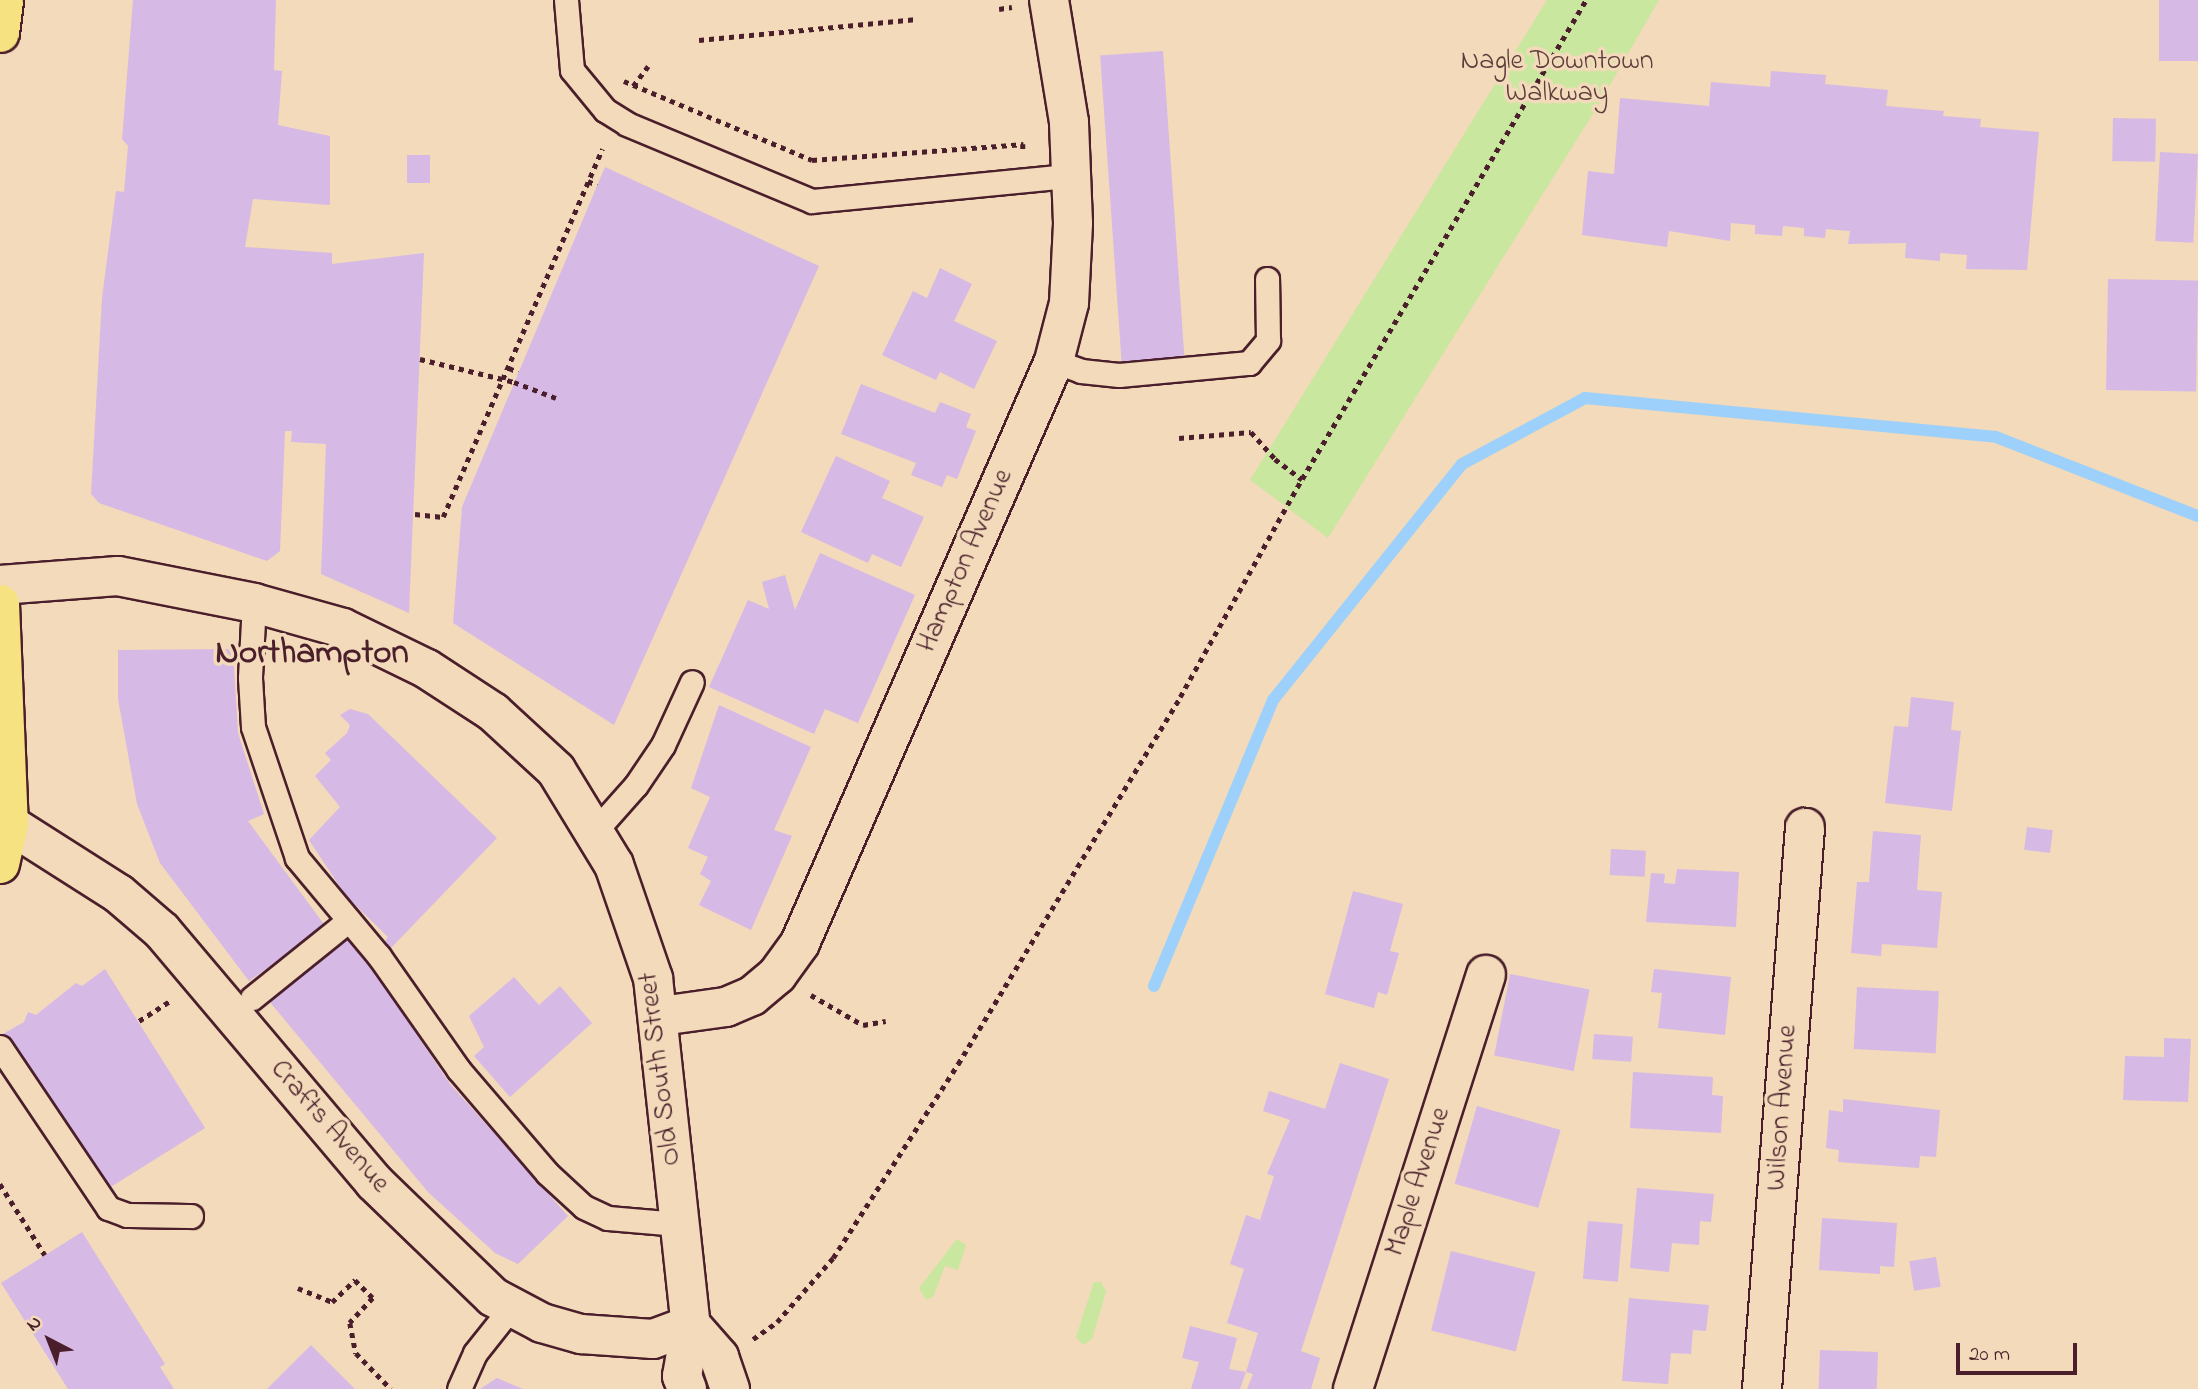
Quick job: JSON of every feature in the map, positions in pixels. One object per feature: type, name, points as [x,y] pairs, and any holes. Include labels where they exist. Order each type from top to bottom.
[{"type":"highway","points":[[0,33],[4,0]]},
{"type":"highway","points":[[0,604],[9,824],[0,864]]},
{"type":"street","name":"Hampton Avenue","points":[[661,1016],[715,1010],[752,996],[777,975],[800,943],[1054,361],[1072,277],[1069,122],[1049,0]]},
{"type":"street","name":"Old South Street","points":[[0,585],[118,576],[254,603],[343,628],[427,669],[493,712],[556,771],[596,830],[644,939],[661,1016],[678,1224],[691,1325],[682,1376],[687,1389]]},
{"type":"street","name":"Crafts Avenue","points":[[9,824],[119,894],[162,931],[374,1182],[441,1251],[510,1309],[581,1334],[653,1339],[691,1325]]},
{"type":"street","name":"Wilson Avenue","points":[[1762,1389],[1805,828]]},
{"type":"street","name":"Maple Avenue","points":[[1353,1389],[1486,975]]},
{"type":"street","points":[[691,1325],[719,1357],[730,1389]]},
{"type":"lane","points":[[566,0],[568,55],[584,90],[627,124],[812,201],[1069,176]]},
{"type":"lane","points":[[1054,361],[1081,371],[1119,375],[1249,363],[1268,340],[1267,279]]},
{"type":"lane","points":[[254,603],[250,678],[253,727],[297,858],[349,920],[458,1069],[556,1181],[584,1206],[608,1218],[678,1224]]},
{"type":"lane","points":[[596,830],[636,785],[663,745],[692,682]]},
{"type":"lane","points":[[252,998],[349,920]]},
{"type":"lane","points":[[0,1048],[108,1208],[127,1215],[191,1216]]},
{"type":"lane","points":[[459,1389],[475,1353],[510,1309]]},
{"type":"path","points":[[777,1322],[833,1258],[874,1199],[1180,696],[1302,479],[1586,0]]},
{"type":"path","points":[[699,40],[917,19]]},
{"type":"path","points":[[629,94],[648,66]]},
{"type":"path","points":[[612,75],[812,160],[1023,144],[1024,155]]},
{"type":"path","points":[[415,514],[443,516],[602,149]]},
{"type":"path","points":[[588,181],[597,185]]},
{"type":"path","points":[[420,359],[514,382],[556,398]]},
{"type":"path","points":[[509,368],[518,372]]},
{"type":"path","points":[[1179,438],[1251,432],[1275,459],[1302,479]]},
{"type":"path","points":[[807,992],[863,1025],[886,1021]]},
{"type":"path","points":[[139,1021],[171,1001]]},
{"type":"path","points":[[0,1184],[45,1255]]},
{"type":"path","points":[[298,1287],[332,1302],[355,1280],[373,1298],[350,1323],[356,1353],[391,1389]]},
{"type":"green space","name":"Nagle Downtown Walkway","points":[[1547,0],[1659,0],[1599,104],[1328,538],[1250,480]]},
{"type":"green space","points":[[957,1239],[966,1245],[958,1270],[945,1266],[933,1297],[926,1300],[919,1288]]},
{"type":"green space","points":[[1094,1282],[1101,1282],[1106,1292],[1092,1339],[1083,1345],[1076,1337]]},
{"type":"building","points":[[133,0],[276,0],[274,70],[282,71],[278,125],[330,136],[330,205],[253,199],[245,247],[332,253],[332,264],[424,253],[409,613],[321,574],[326,444],[291,442],[292,431],[285,431],[280,551],[267,561],[99,503],[91,494],[102,298],[116,191],[124,192],[128,146],[122,139]]},
{"type":"building","points":[[2159,0],[2198,0],[2198,61],[2159,61]]},
{"type":"building","points":[[1163,51],[1184,358],[1122,363],[1100,55]]},
{"type":"building","points":[[1771,71],[1826,75],[1825,84],[1888,90],[1886,106],[1944,111],[1943,116],[1981,119],[1980,127],[2039,132],[2027,270],[1966,269],[1967,255],[1940,253],[1940,261],[1905,258],[1906,243],[1848,244],[1850,231],[1826,229],[1825,238],[1804,236],[1804,228],[1783,226],[1782,236],[1755,234],[1755,225],[1731,223],[1730,241],[1669,231],[1667,247],[1582,235],[1588,171],[1614,174],[1620,98],[1709,106],[1711,82],[1770,87]]},
{"type":"building","points":[[2113,118],[2156,119],[2155,162],[2112,161]]},
{"type":"building","points":[[2160,152],[2198,154],[2193,243],[2155,241]]},
{"type":"building","points":[[407,155],[430,155],[430,183],[407,183]]},
{"type":"building","points":[[605,167],[819,266],[614,725],[453,623],[462,507]]},
{"type":"building","points":[[940,268],[972,284],[954,321],[997,341],[974,389],[940,372],[936,380],[882,355],[913,291],[927,298]]},
{"type":"building","points":[[2108,279],[2198,281],[2196,392],[2106,390]]},
{"type":"building","points":[[861,384],[935,413],[940,402],[971,414],[966,427],[976,431],[957,479],[947,475],[942,487],[911,475],[916,463],[841,434]]},
{"type":"building","points":[[836,456],[890,481],[882,498],[924,517],[901,567],[872,554],[868,563],[801,532]]},
{"type":"building","points":[[820,553],[915,595],[858,723],[825,709],[814,734],[709,687],[748,600],[769,609],[762,582],[785,575],[795,610]]},
{"type":"building","points":[[233,649],[238,733],[264,814],[248,821],[326,927],[249,981],[160,863],[137,804],[118,699],[118,650]]},
{"type":"building","points":[[1911,697],[1954,702],[1951,730],[1961,731],[1952,811],[1885,803],[1894,726],[1908,727]]},
{"type":"building","points":[[719,705],[811,747],[774,830],[792,836],[751,930],[699,905],[711,881],[700,874],[708,857],[688,848],[710,797],[691,788]]},
{"type":"building","points":[[350,709],[368,714],[497,838],[390,949],[384,943],[388,937],[346,896],[309,840],[340,807],[315,776],[331,760],[325,753],[347,733],[350,725],[340,715]]},
{"type":"building","points":[[2027,827],[2053,830],[2050,853],[2024,850]]},
{"type":"building","points":[[1873,831],[1921,835],[1917,890],[1942,892],[1937,948],[1882,944],[1881,956],[1851,953],[1857,882],[1869,882]]},
{"type":"building","points":[[1611,849],[1646,851],[1645,877],[1610,875]]},
{"type":"building","points":[[1677,869],[1739,872],[1736,927],[1646,922],[1651,873],[1665,874],[1664,883],[1675,884]]},
{"type":"building","points":[[1353,891],[1403,904],[1390,951],[1399,953],[1387,995],[1378,992],[1374,1008],[1325,994]]},
{"type":"building","points":[[350,935],[450,1084],[568,1216],[518,1264],[495,1253],[428,1192],[269,1001]]},
{"type":"building","points":[[105,969],[205,1128],[101,1193],[1,1035],[24,1022],[28,1012],[36,1015],[76,983],[82,986]]},
{"type":"building","points":[[1654,969],[1731,977],[1725,1035],[1658,1028],[1662,993],[1651,992]]},
{"type":"building","points":[[1510,974],[1590,989],[1574,1071],[1494,1055]]},
{"type":"building","points":[[514,977],[539,1005],[560,986],[592,1023],[510,1097],[474,1056],[484,1047],[469,1016]]},
{"type":"building","points":[[1857,987],[1939,991],[1936,1053],[1854,1049]]},
{"type":"building","points":[[1594,1034],[1633,1037],[1631,1062],[1592,1059]]},
{"type":"building","points":[[2164,1038],[2191,1039],[2188,1102],[2123,1100],[2125,1056],[2164,1057]]},
{"type":"building","points":[[1340,1063],[1389,1079],[1301,1351],[1320,1358],[1311,1389],[1247,1389],[1253,1374],[1246,1372],[1258,1333],[1227,1323],[1244,1269],[1230,1264],[1246,1215],[1260,1220],[1274,1176],[1267,1174],[1290,1120],[1263,1111],[1269,1091],[1325,1109]]},
{"type":"building","points":[[1633,1072],[1713,1077],[1712,1095],[1723,1096],[1721,1133],[1630,1128]]},
{"type":"building","points":[[1843,1099],[1940,1110],[1936,1157],[1920,1156],[1919,1168],[1838,1162],[1839,1150],[1826,1148],[1829,1110],[1843,1112]]},
{"type":"building","points":[[1477,1106],[1561,1130],[1538,1208],[1455,1184]]},
{"type":"building","points":[[1637,1188],[1714,1194],[1711,1222],[1700,1221],[1699,1245],[1672,1243],[1669,1272],[1630,1268]]},
{"type":"building","points":[[1822,1218],[1897,1223],[1894,1267],[1880,1266],[1880,1274],[1819,1270]]},
{"type":"building","points":[[1588,1221],[1623,1224],[1618,1282],[1583,1279]]},
{"type":"building","points":[[82,1232],[165,1364],[160,1367],[174,1389],[68,1389],[1,1283]]},
{"type":"building","points":[[1451,1251],[1535,1272],[1516,1352],[1431,1331]]},
{"type":"building","points":[[1936,1257],[1941,1287],[1914,1291],[1909,1261]]},
{"type":"building","points":[[1629,1298],[1709,1305],[1706,1331],[1693,1330],[1691,1354],[1671,1353],[1668,1384],[1622,1381]]},
{"type":"building","points":[[1190,1326],[1237,1338],[1229,1369],[1246,1372],[1240,1389],[1191,1389],[1199,1362],[1182,1358]]},
{"type":"building","points":[[311,1345],[355,1389],[267,1389]]},
{"type":"building","points":[[1820,1350],[1878,1352],[1877,1389],[1819,1389]]},
{"type":"building","points":[[497,1378],[523,1389],[480,1389]]},
{"type":"waterway","points":[[1154,986],[1273,700],[1462,464],[1585,398],[1996,437],[2198,516]]},
{"type":"district","name":"Northampton","points":[[312,654]]}]
